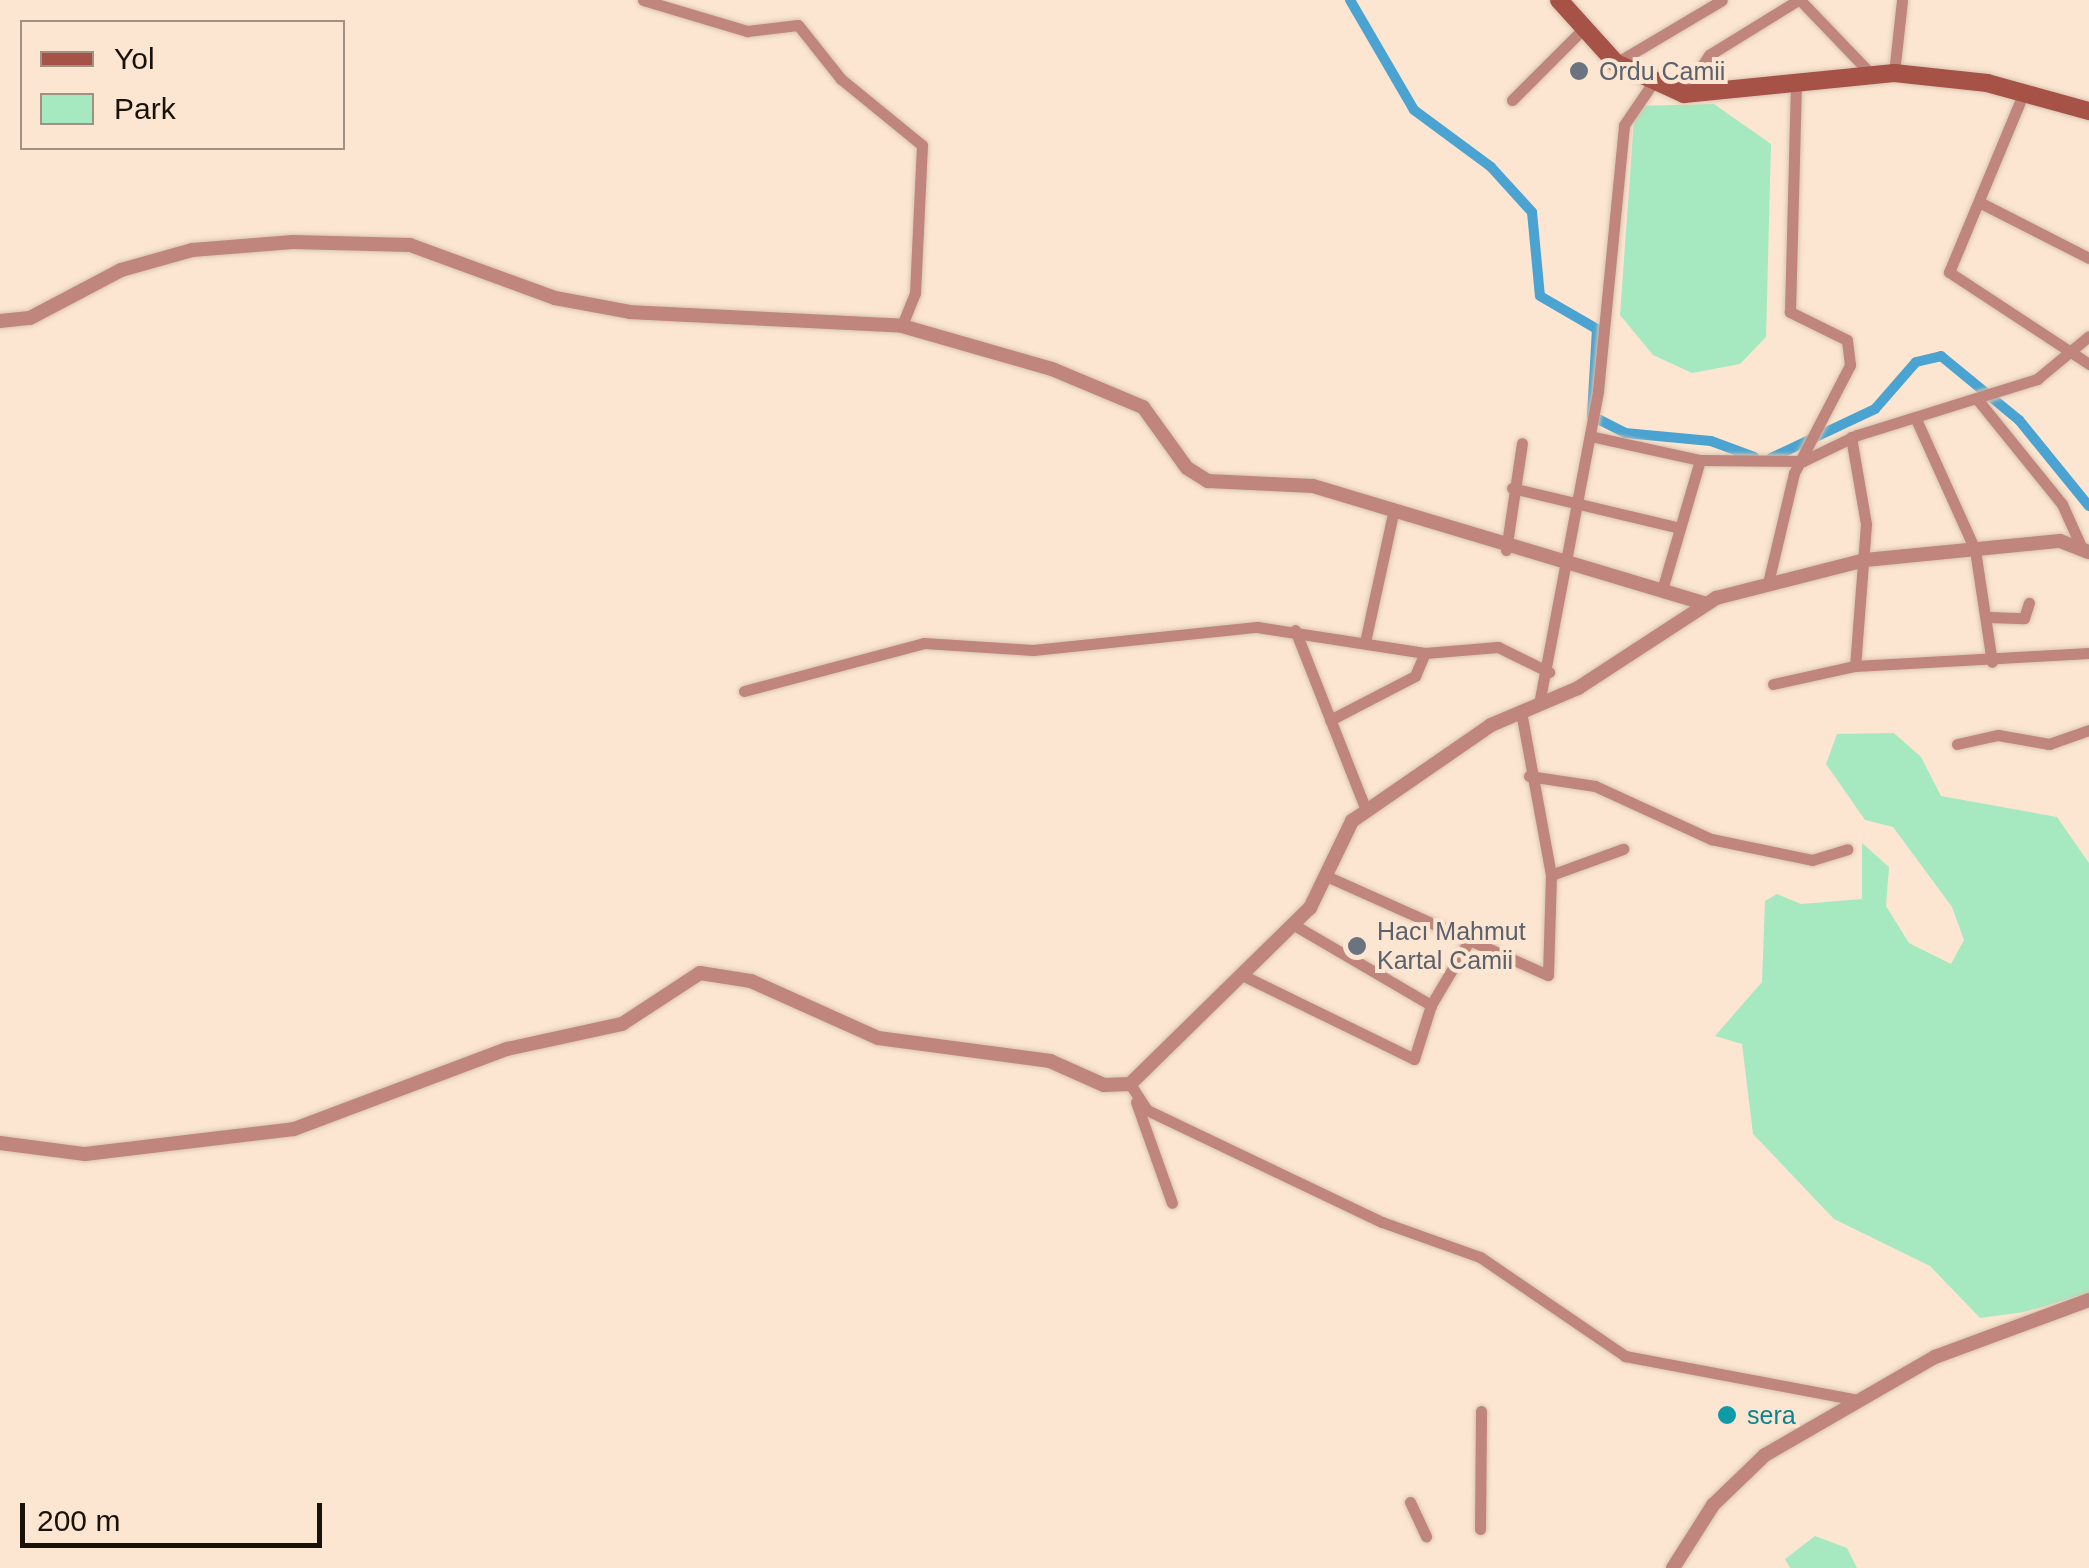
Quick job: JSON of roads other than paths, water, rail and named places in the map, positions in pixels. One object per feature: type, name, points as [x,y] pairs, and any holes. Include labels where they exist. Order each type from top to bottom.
[{"type":"main road","points":[[1559,0],[1616,62],[1652,84],[1684,94],[1796,86],[1894,72],[2024,92],[2089,110]]},
{"type":"street","points":[[643,0],[747,31],[798,24],[841,79],[922,145],[915,293],[902,326]]},
{"type":"street","points":[[1616,62],[1722,0]]},
{"type":"street","points":[[1684,94],[1710,55],[1799,0],[1873,76]]},
{"type":"street","points":[[1894,72],[1902,0]]},
{"type":"street","points":[[1512,100],[1584,28]]},
{"type":"street","points":[[1539,704],[1570,568],[1598,391],[1624,125],[1652,84]]},
{"type":"street","points":[[1768,583],[1812,428],[1851,347],[1790,312],[1796,86]]},
{"type":"street","points":[[2024,92],[1949,272],[2089,364]]},
{"type":"street","points":[[1979,202],[2089,258]]},
{"type":"street","points":[[0,321],[30,318],[121,270],[192,250],[293,242],[410,245],[555,298],[630,312],[902,326],[1052,369],[1143,407],[1187,468],[1208,481],[1300,484],[1506,550],[1706,604]]},
{"type":"street","points":[[1590,436],[1700,460],[1803,461],[1851,437],[2002,393],[2074,354],[2089,336]]},
{"type":"street","points":[[0,1143],[85,1154],[294,1128],[466,1062],[622,1024],[700,973],[751,981],[878,1038],[1050,1060],[1104,1085],[1130,1084],[1294,925],[1366,810],[1520,712],[1578,688],[1706,604],[1768,583],[1865,560],[1975,550],[2087,549],[2062,504],[1980,399]]},
{"type":"street","points":[[1915,417],[1975,550],[1992,662]]},
{"type":"street","points":[[1851,437],[1865,560],[1855,666]]},
{"type":"street","points":[[1506,550],[1512,488],[1522,443]]},
{"type":"street","points":[[1662,590],[1676,527],[1700,460]]},
{"type":"street","points":[[1512,488],[1676,527]]},
{"type":"street","points":[[1365,642],[1393,514]]},
{"type":"street","points":[[1988,617],[2024,618],[2029,603]]},
{"type":"street","points":[[744,692],[924,643],[1033,650],[1178,630],[1295,630],[1425,653],[1498,648],[1549,672]]},
{"type":"street","points":[[1295,630],[1366,810]]},
{"type":"street","points":[[1330,720],[1416,676],[1425,653]]},
{"type":"street","points":[[1773,684],[1855,666],[1992,662],[2089,653]]},
{"type":"street","points":[[1324,875],[1466,946],[1548,975],[1552,875],[1529,776],[1520,712]]},
{"type":"street","points":[[1957,744],[1998,735],[2049,744],[2087,735]]},
{"type":"street","points":[[1529,776],[1596,786],[1712,839],[1812,860],[1847,850]]},
{"type":"street","points":[[1552,875],[1623,849]]},
{"type":"street","points":[[1294,925],[1431,1005]]},
{"type":"street","points":[[1242,974],[1414,1059],[1431,1005],[1466,946]]},
{"type":"street","points":[[1130,1084],[1172,1203]]},
{"type":"street","points":[[1130,1084],[1147,1110],[1382,1222],[1480,1257],[1625,1356],[1858,1400]]},
{"type":"street","points":[[1673,1568],[1712,1505],[1764,1455],[1935,1357],[2089,1300]]},
{"type":"street","points":[[1480,1411],[1480,1530]]},
{"type":"street","points":[[1410,1502],[1426,1536]]},
{"type":"waterway","points":[[1350,0],[1414,110],[1491,167],[1532,212],[1540,296],[1597,329],[1592,416],[1625,433],[1711,441],[1754,457]]},
{"type":"waterway","points":[[1771,458],[1875,409],[1916,362],[1941,356],[2019,420],[2089,506]]},
{"type":"place","name":"Ordu Camii","points":[[1579,71]]},
{"type":"place","name":"Hacı Mahmut Kartal Camii","points":[[1357,946]]},
{"type":"place","name":"sera","points":[[1727,1415]]}]
